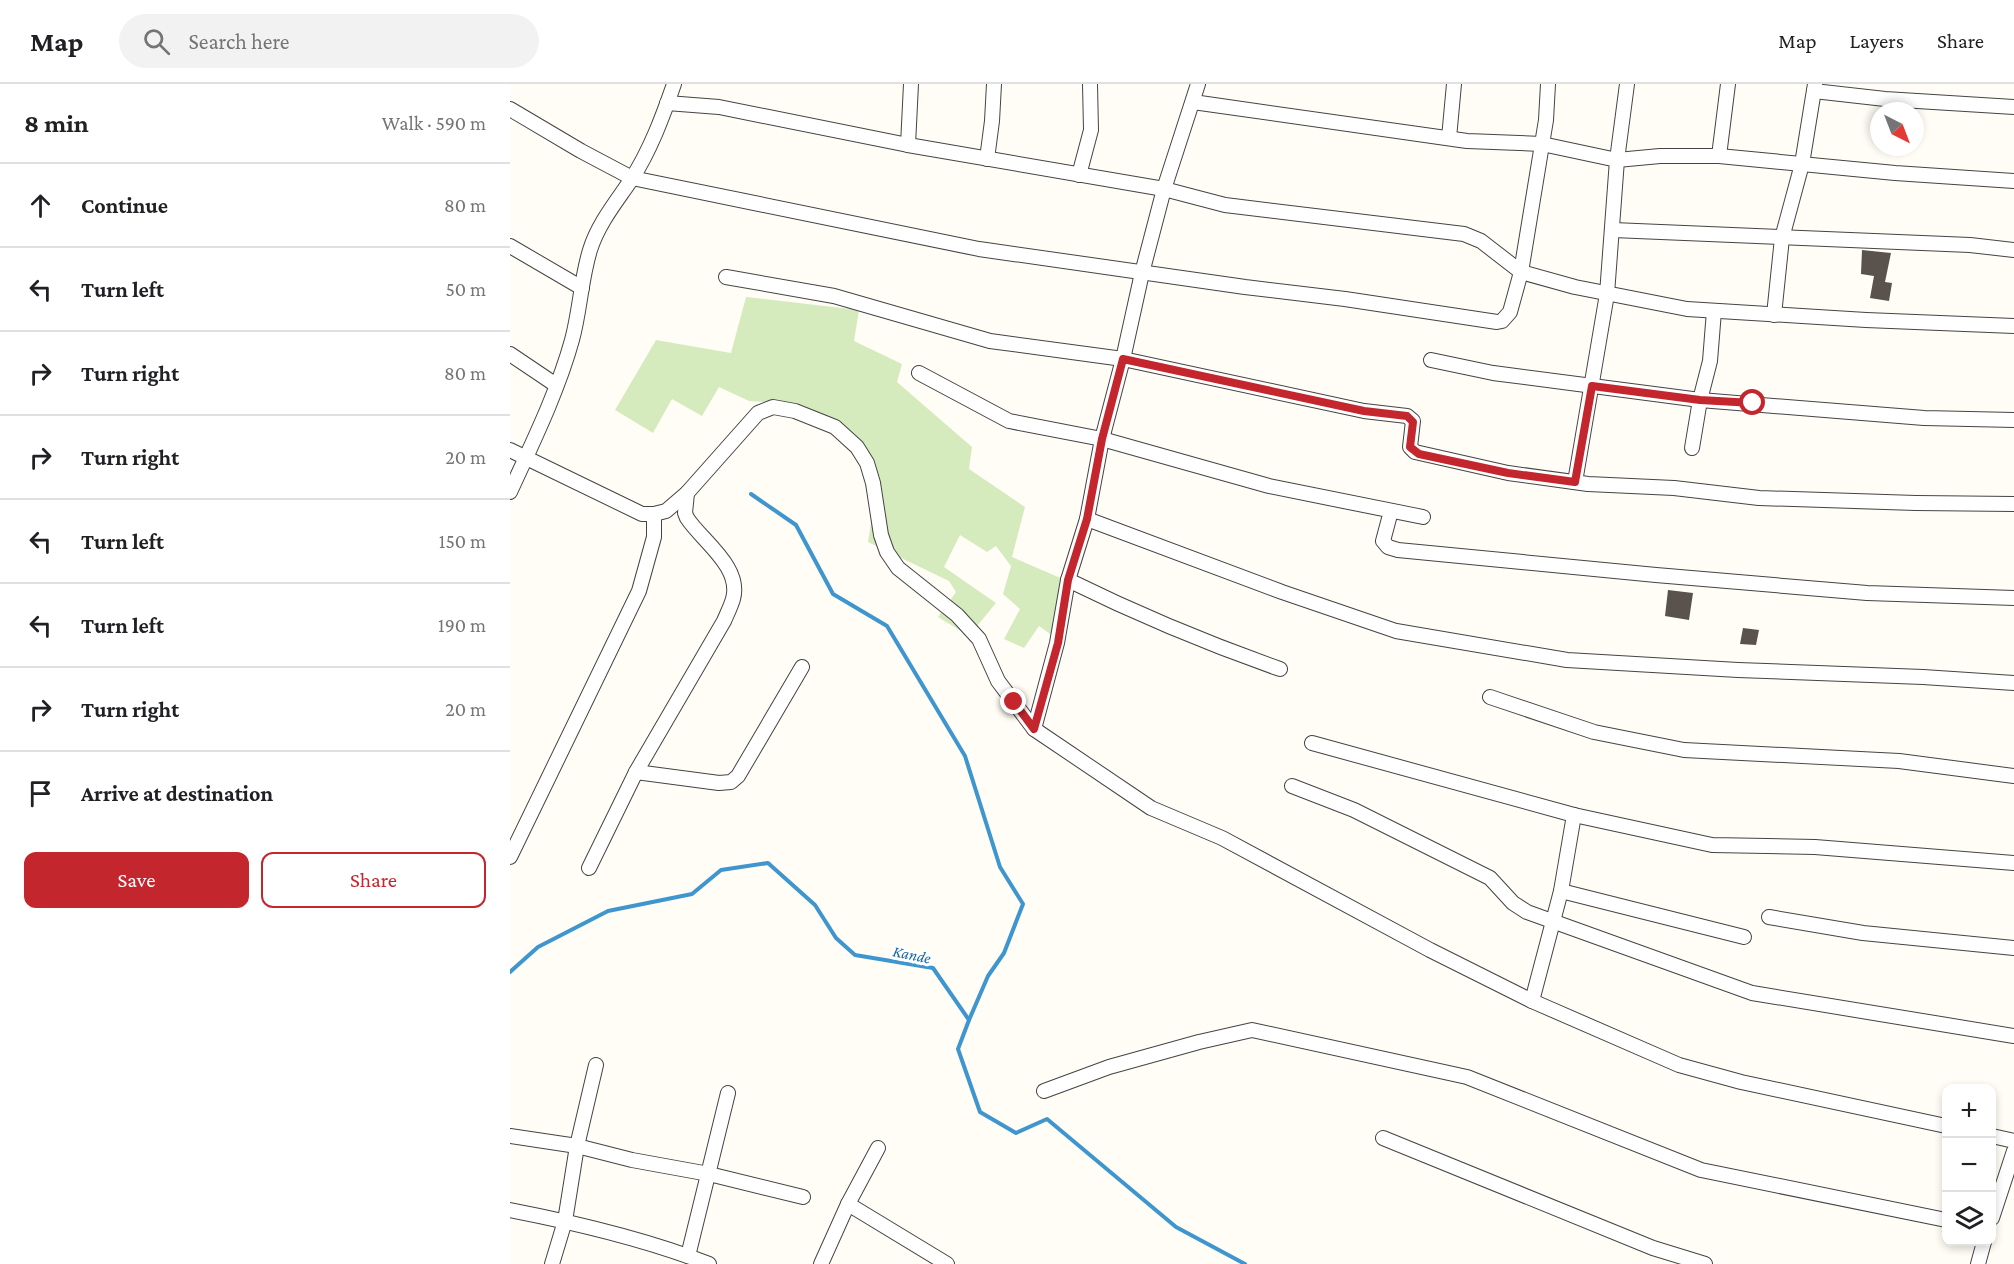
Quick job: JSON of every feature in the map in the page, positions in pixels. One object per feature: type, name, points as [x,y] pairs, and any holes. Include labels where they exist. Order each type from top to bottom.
[{"type":"street","points":[[510,492],[572,342],[590,250],[608,214],[632,178],[649,146],[674,84]]},
{"type":"street","points":[[908,145],[911,84]]},
{"type":"street","points":[[987,159],[994,84]]},
{"type":"street","points":[[1079,175],[1091,130],[1090,84]]},
{"type":"street","points":[[1034,729],[1058,643],[1068,580],[1087,519],[1102,439],[1142,273],[1164,189],[1198,84]]},
{"type":"street","points":[[1449,138],[1454,84]]},
{"type":"street","points":[[510,109],[632,178],[979,249],[1497,322],[1502,321],[1510,312],[1521,272],[1546,120],[1548,84]]},
{"type":"street","points":[[1575,482],[1607,294],[1617,160],[1627,84]]},
{"type":"street","points":[[1719,156],[1728,84]]},
{"type":"street","points":[[1774,315],[1782,238],[1802,164],[1814,87],[1885,99],[2014,107]]},
{"type":"street","points":[[1193,102],[1449,138],[1542,144],[1617,160],[1660,156],[1719,156],[2014,181]]},
{"type":"street","points":[[668,103],[719,107],[908,145],[1164,189],[1224,205],[1464,234],[1481,241],[1521,272],[1575,287],[1687,309],[2014,326]]},
{"type":"street","points":[[1613,230],[1970,245],[2014,250]]},
{"type":"street","points":[[510,246],[582,288]]},
{"type":"street","points":[[726,277],[834,296],[990,341],[1123,359],[1364,411],[1407,416],[1413,422],[1410,447],[1419,454],[1508,473],[1575,482],[1674,488],[1759,498],[2014,504]]},
{"type":"street","points":[[1692,448],[1700,400],[1710,361],[1714,311]]},
{"type":"street","points":[[510,354],[556,385]]},
{"type":"street","points":[[1431,360],[1492,373],[1700,400],[1924,418],[2014,420]]},
{"type":"street","points":[[919,373],[1009,422],[1102,439],[1269,486],[1423,517]]},
{"type":"street","points":[[510,450],[642,514],[654,514],[666,511],[687,493],[758,413],[772,407],[795,411],[835,427],[858,447],[867,463],[873,483],[881,535],[887,552],[898,568],[957,615],[979,639],[998,681],[1034,729],[1151,808],[1222,838],[1430,950],[1532,1001],[1679,1065],[1741,1082],[1942,1125]]},
{"type":"street","points":[[589,868],[636,772],[724,621],[734,598],[734,583],[726,566],[687,518],[685,513],[687,493]]},
{"type":"street","points":[[1391,510],[1383,541],[1388,547],[1398,550],[1656,576],[1867,593],[2014,598]]},
{"type":"street","points":[[510,856],[639,591],[654,537],[654,514]]},
{"type":"street","points":[[1087,519],[1282,592],[1396,631],[1474,642],[1567,660],[1750,671],[1923,676],[2014,683]]},
{"type":"street","points":[[1068,580],[1161,624],[1280,669]]},
{"type":"street","points":[[636,772],[719,783],[731,782],[738,776],[802,667]]},
{"type":"street","points":[[1490,697],[1594,732],[1684,750],[1899,761],[2014,776]]},
{"type":"street","points":[[1312,743],[1574,815],[1712,845],[1815,847],[2014,863]]},
{"type":"street","points":[[1292,786],[1354,810],[1490,878],[1520,909],[1752,993],[2014,1036]]},
{"type":"street","points":[[1532,1001],[1561,891],[1574,815]]},
{"type":"street","points":[[1561,891],[1744,937]]},
{"type":"street","points":[[1769,917],[1863,933],[2014,948]]},
{"type":"street","points":[[1044,1091],[1109,1067],[1252,1030],[1467,1077],[1701,1170],[1942,1219]]},
{"type":"street","points":[[552,1264],[565,1221],[577,1146],[596,1065]]},
{"type":"street","points":[[688,1256],[728,1093]]},
{"type":"street","points":[[510,1136],[577,1146],[803,1197]]},
{"type":"street","points":[[1996,1137],[2014,1141]]},
{"type":"street","points":[[1383,1138],[1653,1248],[1705,1264]]},
{"type":"street","points":[[821,1264],[848,1203],[878,1148]]},
{"type":"street","points":[[1996,1206],[2014,1151]]},
{"type":"street","points":[[848,1203],[946,1264]]},
{"type":"street","points":[[510,1210],[565,1221],[709,1264]]},
{"type":"street","points":[[1978,1264],[1983,1246]]},
{"type":"green space","points":[[746,297],[859,310],[854,341],[902,364],[897,382],[972,447],[969,469],[1025,507],[1012,557],[1065,580],[1056,638],[1039,626],[1024,648],[1004,639],[1020,609],[1003,594],[1011,566],[996,546],[987,552],[960,535],[944,567],[996,603],[969,636],[938,617],[956,592],[949,581],[868,542],[878,480],[803,405],[749,401],[719,387],[702,416],[672,399],[653,433],[615,410],[656,340],[731,353]]},
{"type":"building","points":[[1862,250],[1891,253],[1885,282],[1892,283],[1889,301],[1870,298],[1874,276],[1861,274]]},
{"type":"building","points":[[1668,590],[1693,593],[1689,620],[1665,616]]},
{"type":"building","points":[[1743,628],[1759,630],[1756,645],[1740,644]]},
{"type":"waterway","points":[[751,494],[796,525],[833,594],[887,626],[965,756],[1000,867],[1023,904],[1004,953],[988,976],[969,1020]]},
{"type":"waterway","name":"Kande","points":[[510,972],[538,947],[608,911],[692,894],[721,870],[768,863],[815,905],[836,938],[855,955],[933,968],[969,1020],[958,1049],[980,1112],[1016,1133],[1047,1119],[1176,1227],[1245,1264]]},
{"type":"route","points":[[1014,702],[1034,729],[1058,643],[1068,580],[1087,519],[1102,439],[1123,359],[1364,411],[1407,416],[1413,422],[1410,447],[1419,454],[1508,473],[1575,482],[1592,386],[1700,400],[1753,403]]}]
